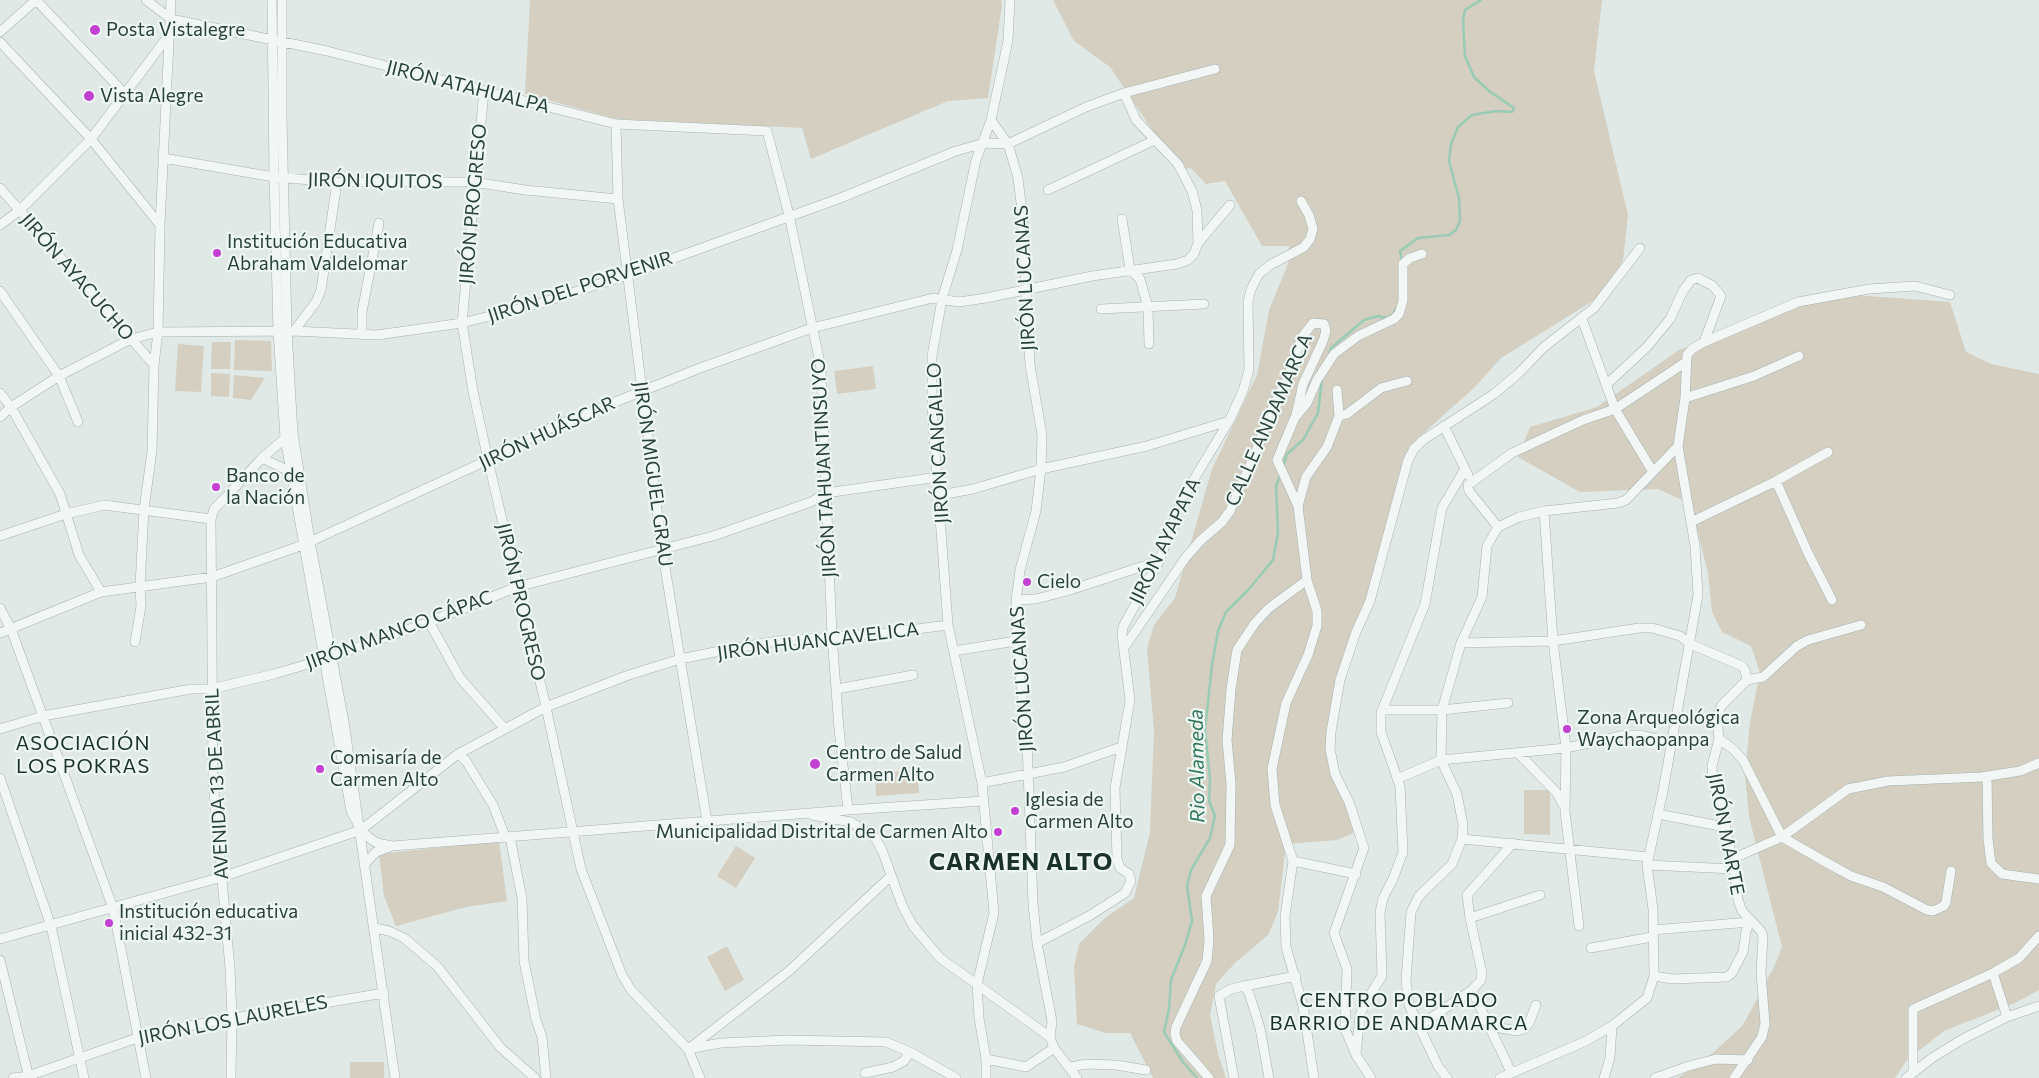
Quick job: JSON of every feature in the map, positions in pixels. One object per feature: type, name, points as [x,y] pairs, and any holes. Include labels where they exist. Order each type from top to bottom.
[{"type":"street","points":[[0,32],[36,0],[126,95]]},
{"type":"street","points":[[146,0],[171,19]]},
{"type":"street","points":[[135,642],[141,606],[140,586],[144,509],[152,451],[154,365],[158,332],[160,225],[171,0]]},
{"type":"street","points":[[272,0],[284,178],[289,435],[306,543],[328,657],[352,811],[361,830],[364,865],[375,928],[395,1078]]},
{"type":"street","points":[[282,0],[276,41],[274,178],[286,331]]},
{"type":"street","name":"JIRÓN CANGALLO","points":[[986,1078],[986,1059],[979,1018],[977,984],[994,914],[982,783],[948,625],[940,495],[932,410],[932,356],[942,299],[957,250],[976,160],[984,143],[991,120],[1008,41],[1011,12],[1010,0]]},
{"type":"street","name":"JIRÓN ATAHUALPA","points":[[171,19],[327,51],[616,124],[767,131]]},
{"type":"street","points":[[0,225],[20,210],[91,139],[126,95],[169,35]]},
{"type":"street","points":[[0,42],[91,139],[160,225]]},
{"type":"street","points":[[1008,144],[1086,107],[1124,93],[1215,69]]},
{"type":"street","name":"JIRÓN PROGRESO","points":[[484,91],[462,323],[473,391],[488,460],[546,708],[581,869],[622,975],[632,990],[688,1049],[700,1078]]},
{"type":"street","points":[[1124,93],[1136,120],[1178,164],[1192,191],[1196,210],[1198,243]]},
{"type":"street","name":"JIRÓN LUCANAS","points":[[991,120],[1008,144],[1018,178],[1022,211],[1030,365],[1042,435],[1041,469],[1036,511],[1020,570],[1016,600],[1016,641],[1029,774],[1030,840],[1037,943],[1052,1021],[1050,1037]]},
{"type":"street","name":"JIRÓN MIGUEL GRAU","points":[[616,124],[618,199],[641,391],[662,549],[707,821]]},
{"type":"street","name":"JIRÓN TAHUANTINSUYO","points":[[767,131],[789,215],[821,368],[832,636],[838,689],[839,729],[848,810]]},
{"type":"street","points":[[1048,190],[1155,140]]},
{"type":"street","name":"JIRÓN DEL PORVENIR","points":[[131,340],[158,332],[286,331],[377,335],[462,323],[541,303],[627,275],[838,198],[956,151],[984,143],[1008,144]]},
{"type":"street","name":"JIRÓN IQUITOS","points":[[163,158],[274,178],[336,182],[474,182],[525,190],[618,199]]},
{"type":"street","points":[[286,331],[316,302],[321,290],[336,182]]},
{"type":"street","name":"JIRÓN AYACUCHO","points":[[0,188],[154,365]]},
{"type":"street","name":"JIRÓN AYAPATA","points":[[1037,943],[1089,916],[1125,893],[1131,881],[1129,874],[1120,868],[1117,860],[1114,788],[1130,700],[1122,635],[1124,627],[1160,561],[1182,499],[1229,421],[1243,391],[1249,370],[1248,302],[1251,289],[1259,274],[1304,247],[1310,239],[1313,229],[1309,214],[1301,201]]},
{"type":"street","points":[[1198,243],[1230,205]]},
{"type":"street","points":[[1122,219],[1130,269],[1140,279],[1148,308],[1149,344]]},
{"type":"street","points":[[362,335],[362,312],[379,223]]},
{"type":"street","name":"JIRÓN HUÁSCAR","points":[[0,633],[101,592],[212,577],[306,543],[488,460],[545,430],[641,391],[812,328],[933,298],[959,302],[1130,269],[1177,264],[1188,260],[1194,254],[1198,243]]},
{"type":"street","points":[[1371,1078],[1356,1054],[1345,1029],[1347,969],[1334,933],[1356,874],[1364,843],[1350,802],[1335,774],[1330,748],[1336,696],[1356,632],[1370,601],[1408,460],[1414,449],[1444,426],[1494,394],[1519,373],[1544,347],[1582,319],[1594,308],[1640,248]]},
{"type":"street","points":[[1296,415],[1308,404],[1317,380],[1334,354],[1358,336],[1394,319],[1399,314],[1403,301],[1402,264],[1410,258],[1422,254]]},
{"type":"street","points":[[1606,385],[1647,347],[1670,319],[1683,291],[1691,280],[1698,278],[1713,286],[1719,291],[1720,296],[1704,342]]},
{"type":"street","points":[[1500,1078],[1584,1042],[1612,1026],[1647,998],[1654,976],[1653,909],[1648,861],[1698,594],[1698,577],[1691,522],[1678,446],[1685,398],[1687,355],[1692,349],[1704,342],[1798,302],[1869,289],[1915,286],[1950,295]]},
{"type":"street","points":[[0,291],[59,376],[78,422]]},
{"type":"street","points":[[1101,309],[1204,304]]},
{"type":"street","points":[[1582,319],[1615,409],[1653,472]]},
{"type":"street","name":"CALLE ANDAMARCA","points":[[1124,648],[1186,557],[1201,540],[1222,522],[1230,510],[1256,452],[1268,417],[1288,377],[1302,337],[1306,330],[1319,322],[1324,324],[1326,331],[1323,341],[1303,384],[1296,415],[1277,460],[1298,506],[1307,580],[1317,611],[1317,626],[1308,656],[1286,703],[1272,769],[1275,805],[1293,861],[1285,916],[1286,947],[1296,976],[1310,1040],[1314,1078]]},
{"type":"street","points":[[0,417],[10,407],[59,376],[131,340]]},
{"type":"street","points":[[1685,398],[1754,376],[1799,356]]},
{"type":"street","points":[[1498,527],[1469,492],[1468,488],[1472,482],[1512,453],[1582,420],[1615,409],[1686,362]]},
{"type":"street","points":[[1339,416],[1347,414],[1381,388],[1408,381]]},
{"type":"street","points":[[1298,506],[1306,477],[1327,447],[1339,416],[1337,390]]},
{"type":"street","points":[[0,393],[60,494],[79,555],[101,592]]},
{"type":"street","points":[[940,495],[973,489],[1041,469],[1147,446],[1229,421]]},
{"type":"street","points":[[1444,426],[1472,482]]},
{"type":"street","points":[[0,536],[66,514],[104,505],[211,519],[214,509],[262,458],[289,435]]},
{"type":"street","points":[[1447,1078],[1409,1005],[1406,980],[1411,912],[1419,896],[1452,864],[1462,839],[1463,825],[1457,794],[1441,760],[1442,710],[1461,643],[1482,597],[1488,546],[1498,527],[1519,518],[1544,510],[1618,503],[1634,494],[1678,446]]},
{"type":"street","points":[[1691,522],[1776,481],[1828,452]]},
{"type":"street","points":[[262,458],[295,472]]},
{"type":"street","points":[[1356,1054],[1360,1015],[1365,1003],[1382,976],[1380,913],[1383,898],[1393,879],[1403,852],[1403,807],[1397,779],[1381,732],[1383,710],[1425,604],[1442,508],[1465,469]]},
{"type":"street","name":"JIRÓN MANCO CÁPAC","points":[[0,729],[43,716],[191,689],[211,689],[328,657],[429,622],[517,587],[713,536],[811,502],[826,493],[938,477]]},
{"type":"street","points":[[1776,481],[1808,553],[1832,600]]},
{"type":"street","points":[[1544,510],[1553,641],[1566,748],[1565,812],[1579,926]]},
{"type":"street","name":"AVENIDA 13 DE ABRIL","points":[[211,519],[211,689],[214,782],[232,1017],[231,1078]]},
{"type":"street","points":[[1016,600],[1036,599],[1067,591],[1160,561]]},
{"type":"street","points":[[1209,1078],[1177,1041],[1176,1027],[1207,961],[1209,940],[1206,896],[1230,845],[1231,784],[1227,740],[1231,689],[1237,650],[1255,623],[1269,608],[1307,580]]},
{"type":"street","points":[[0,608],[11,629],[112,908],[140,1037],[146,1078]]},
{"type":"street","points":[[429,622],[460,678],[505,729]]},
{"type":"street","name":"JIRÓN HUANCAVELICA","points":[[0,938],[52,926],[222,877],[361,830],[458,754],[546,708],[626,676],[680,659],[777,642],[832,636],[878,634],[948,625]]},
{"type":"street","points":[[1461,643],[1553,641],[1639,628],[1652,628],[1680,636],[1690,644],[1742,666],[1747,680],[1763,677],[1797,646],[1813,638],[1861,625]]},
{"type":"street","points":[[954,651],[1016,641]]},
{"type":"street","points":[[838,689],[913,675]]},
{"type":"street","name":"JIRÓN MARTE","points":[[1734,1078],[1762,1037],[1765,1024],[1760,973],[1763,938],[1761,931],[1750,922],[1742,911],[1738,900],[1732,859],[1713,784],[1712,766],[1718,739],[1716,725],[1722,706],[1747,680]]},
{"type":"street","points":[[1383,710],[1442,710],[1508,703]]},
{"type":"street","points":[[1397,779],[1441,760],[1566,748],[1626,735],[1639,735],[1671,742]]},
{"type":"street","points":[[1718,739],[1733,749],[1743,760],[1782,837],[1844,873],[1883,887],[1927,910],[1933,911],[1944,906],[1948,896],[1951,871]]},
{"type":"street","points":[[982,783],[1064,767],[1122,747]]},
{"type":"street","points":[[458,754],[466,762],[494,805],[507,836],[522,898],[524,962],[536,1020],[542,1037],[546,1078]]},
{"type":"street","points":[[1519,754],[1556,792],[1565,812]]},
{"type":"street","points":[[1732,859],[1782,837],[1848,789],[1888,781],[1955,780],[1987,776],[2020,771],[2039,763]]},
{"type":"street","points":[[1987,776],[1988,839],[1991,863],[2002,874],[2039,879]]},
{"type":"street","points":[[0,778],[52,926],[84,1078]]},
{"type":"street","points":[[364,865],[376,852],[392,846],[983,801]]},
{"type":"street","points":[[807,813],[850,822],[868,831],[882,850],[913,926],[940,958],[1050,1037],[1054,1048],[1077,1078]]},
{"type":"street","points":[[1658,814],[1725,828]]},
{"type":"street","points":[[361,830],[377,843],[392,846]]},
{"type":"street","points":[[1462,839],[1570,848],[1648,861],[1734,869]]},
{"type":"street","points":[[1419,1026],[1472,990],[1481,980],[1482,973],[1467,895],[1513,843]]},
{"type":"street","points":[[1293,861],[1356,874]]},
{"type":"street","points":[[688,1049],[789,971],[891,876]]},
{"type":"street","points":[[1470,918],[1540,894]]},
{"type":"street","points":[[1591,948],[1653,934],[1750,922]]},
{"type":"street","points":[[1654,976],[1672,979],[1727,977],[1732,973],[1743,952],[1746,931],[1750,922]]},
{"type":"street","points":[[375,928],[389,931],[404,938],[437,966],[500,1047],[535,1078]]},
{"type":"street","points":[[1910,1075],[1913,1009],[1993,973],[2019,958],[2039,936]]},
{"type":"street","points":[[0,960],[28,1077]]},
{"type":"street","points":[[1993,973],[2007,1016]]},
{"type":"street","points":[[1234,1078],[1219,996],[1230,988],[1296,976]]},
{"type":"street","points":[[1244,986],[1249,993],[1260,1028],[1269,1078]]},
{"type":"street","points":[[1472,990],[1512,1072]]},
{"type":"street","name":"JIRÓN LOS LAURELES","points":[[13,1078],[28,1077],[140,1037],[232,1017],[384,993]]},
{"type":"street","points":[[1486,1018],[1500,1028],[1517,1031],[1524,1029],[1536,1005]]},
{"type":"street","points":[[1910,1075],[1963,1039],[2007,1016],[2039,1006]]},
{"type":"street","points":[[1604,1078],[1610,1058],[1612,1026]]},
{"type":"street","points":[[688,1049],[721,1043],[822,1040],[886,1042],[910,1052],[956,1078]]},
{"type":"street","points":[[986,1059],[1026,1067],[1054,1048]]},
{"type":"street","points":[[865,1073],[893,1067],[904,1061],[910,1052]]},
{"type":"street","points":[[1655,1078],[1716,1059],[1748,1060]]},
{"type":"street","points":[[1071,1068],[1086,1064],[1116,1065],[1146,1070]]},
{"type":"shaded area","points":[[530,0],[1001,0],[1002,5],[988,98],[948,101],[811,159],[802,128],[617,119],[525,94]]},
{"type":"shaded area","points":[[1053,0],[1602,0],[1594,71],[1628,215],[1623,260],[1604,294],[1501,358],[1475,387],[1409,446],[1371,589],[1338,677],[1328,746],[1355,832],[1338,840],[1286,844],[1278,912],[1268,935],[1235,963],[1216,984],[1210,1015],[1218,1054],[1226,1078],[1153,1078],[1130,1033],[1106,1033],[1077,1024],[1074,967],[1079,944],[1106,917],[1134,898],[1150,832],[1154,730],[1147,649],[1154,625],[1175,598],[1212,469],[1257,375],[1269,310],[1288,264],[1289,246],[1262,246],[1225,181],[1206,184],[1191,168],[1179,170],[1110,67],[1074,41]]},
{"type":"shaded area","points":[[1826,293],[1950,302],[1966,352],[1991,364],[2039,374],[2039,990],[2015,1003],[1944,1031],[1907,1060],[1895,1078],[1677,1078],[1701,1064],[1743,1025],[1775,965],[1782,947],[1749,817],[1745,775],[1750,722],[1760,673],[1751,646],[1722,632],[1712,612],[1708,573],[1697,529],[1682,500],[1658,489],[1580,492],[1518,457],[1530,427],[1597,407],[1679,350]]},
{"type":"shaded area","points":[[235,340],[271,341],[272,371],[234,370]]},
{"type":"shaded area","points":[[212,342],[231,342],[230,369],[211,369]]},
{"type":"shaded area","points":[[178,344],[204,346],[201,392],[175,391]]},
{"type":"shaded area","points":[[873,366],[876,389],[837,394],[834,371]]},
{"type":"shaded area","points":[[211,373],[230,374],[229,397],[211,396]]},
{"type":"shaded area","points":[[234,375],[265,378],[251,400],[233,398]]},
{"type":"shaded area","points":[[917,770],[919,793],[876,796],[875,773]]},
{"type":"shaded area","points":[[1524,790],[1550,790],[1550,835],[1524,834]]},
{"type":"shaded area","points":[[499,841],[507,901],[466,907],[396,926],[384,896],[379,854]]},
{"type":"shaded area","points":[[736,846],[755,858],[736,888],[717,876]]},
{"type":"shaded area","points":[[727,946],[744,980],[725,991],[707,957]]},
{"type":"shaded area","points":[[350,1062],[384,1062],[384,1078],[350,1078]]},
{"type":"waterway","name":"Rio Alameda","points":[[1402,261],[1400,251],[1418,238],[1449,235],[1456,230],[1460,221],[1459,198],[1449,161],[1451,144],[1458,127],[1472,115],[1496,111],[1512,112],[1514,108],[1489,91],[1474,77],[1465,56],[1463,20],[1465,10],[1481,0]]},
{"type":"waterway","name":"Rio Alameda","points":[[1329,354],[1331,348],[1364,320],[1378,316],[1386,318],[1392,315],[1397,308]]},
{"type":"waterway","name":"Rio Alameda","points":[[1283,466],[1287,454],[1303,440],[1318,413],[1322,378]]},
{"type":"waterway","name":"Rio Alameda","points":[[1197,1078],[1183,1062],[1164,1032],[1169,1009],[1171,980],[1192,921],[1187,886],[1191,870],[1210,838],[1215,816],[1209,801],[1210,780],[1205,729],[1212,665],[1218,631],[1226,612],[1249,589],[1273,560],[1278,533],[1276,486],[1281,473]]},
{"type":"place","name":"Posta Vistalegre","points":[[95,30]]},
{"type":"place","name":"Vista Alegre","points":[[89,96]]},
{"type":"place","name":"Institución Educativa Abraham Valdelomar","points":[[217,253]]},
{"type":"place","name":"Banco de la Nación","points":[[216,487]]},
{"type":"place","name":"Cielo","points":[[1027,582]]},
{"type":"place","name":"Zona Arqueológica Waychaopanpa","points":[[1567,729]]},
{"type":"place","name":"Centro de Salud Carmen Alto","points":[[815,764]]},
{"type":"place","name":"Comisaría de Carmen Alto","points":[[320,769]]},
{"type":"place","name":"Iglesia de Carmen Alto","points":[[1015,811]]},
{"type":"place","name":"Municipalidad Distrital de Carmen Alto","points":[[998,832]]},
{"type":"place","name":"Institución educativa inicial 432-31","points":[[109,923]]},
{"type":"district","name":"ASOCIACIÓN LOS POKRAS","points":[[83,754]]},
{"type":"district","name":"CARMEN ALTO","points":[[1021,862]]},
{"type":"district","name":"CENTRO POBLADO BARRIO DE ANDAMARCA","points":[[1399,1012]]}]
